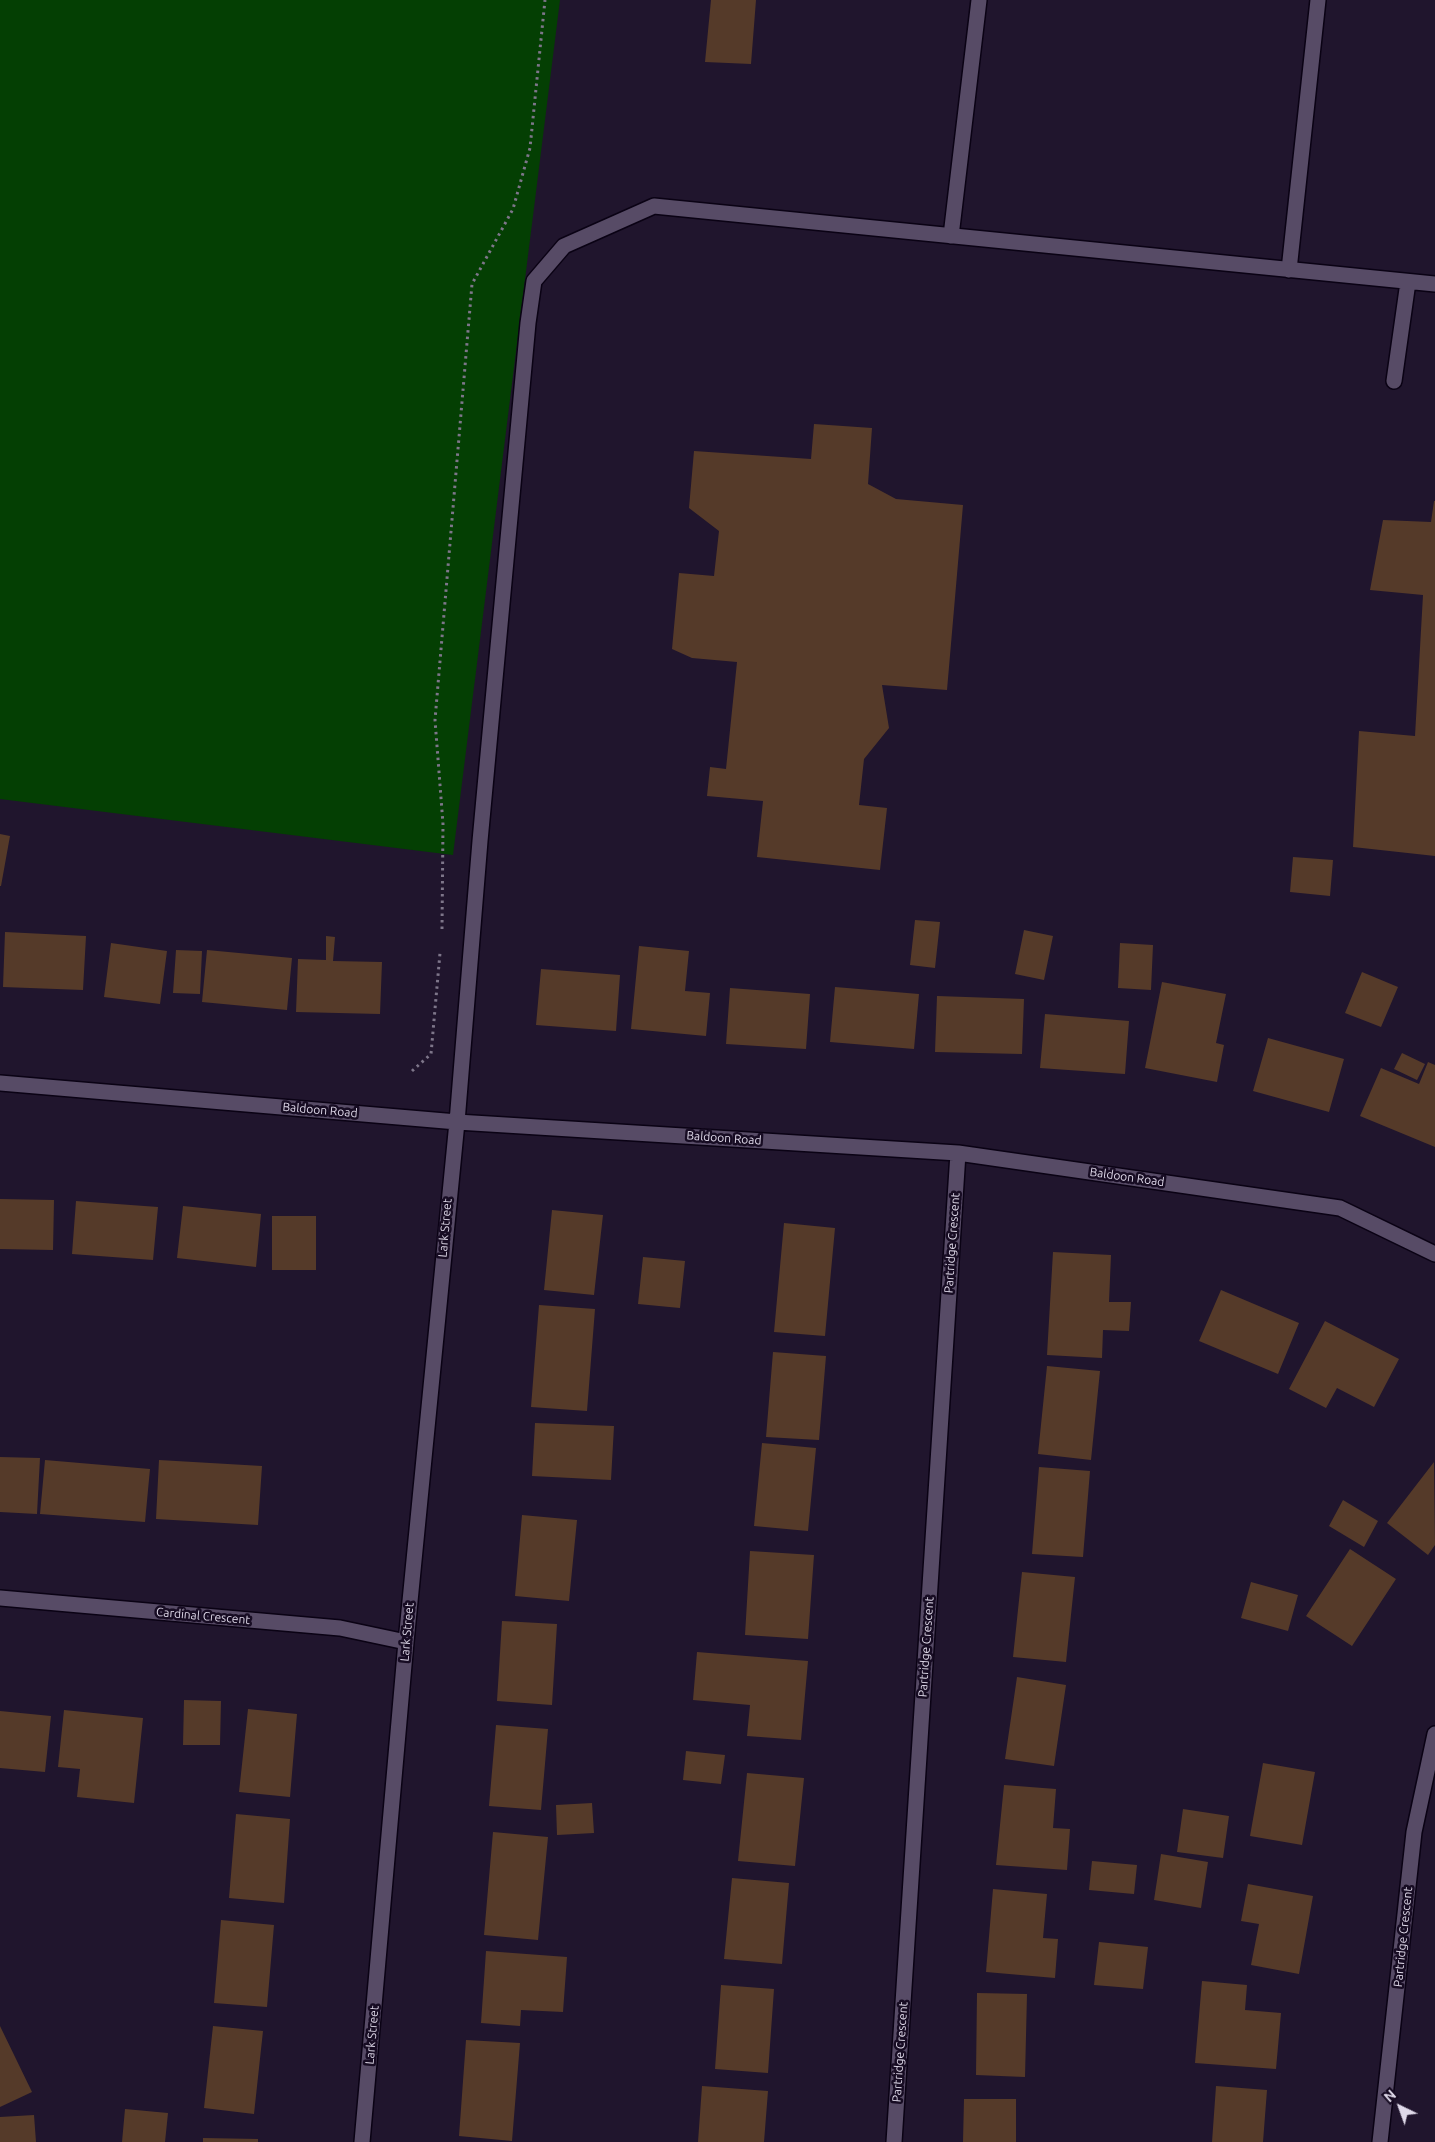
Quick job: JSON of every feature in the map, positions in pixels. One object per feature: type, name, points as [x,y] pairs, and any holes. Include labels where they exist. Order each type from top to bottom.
[{"type":"street","points":[[951,236],[979,0]]},
{"type":"street","points":[[1289,270],[1318,0]]},
{"type":"street","name":"Lark Street","points":[[362,2142],[406,1642],[457,1122],[480,840],[527,333],[534,281],[564,246],[654,206],[1435,284]]},
{"type":"street","points":[[1394,381],[1408,282]]},
{"type":"street","name":"Baldoon Road","points":[[0,1083],[457,1122],[958,1153],[1340,1208],[1435,1254]]},
{"type":"street","name":"Partridge Crescent","points":[[894,2142],[958,1153]]},
{"type":"street","name":"Cardinal Crescent","points":[[0,1598],[340,1628],[406,1642]]},
{"type":"street","name":"Partridge Crescent","points":[[1380,2142],[1414,1832],[1435,1734]]},
{"type":"path","points":[[442,932],[443,824],[435,720],[472,284],[513,209],[530,148],[544,0]]},
{"type":"path","points":[[412,1071],[430,1054],[440,952]]},
{"type":"green space","points":[[0,0],[560,0],[453,855],[0,799]]},
{"type":"building","points":[[711,0],[756,0],[751,64],[705,62]]},
{"type":"building","points":[[814,424],[872,428],[868,484],[896,499],[963,505],[947,690],[882,685],[889,728],[864,759],[859,805],[887,808],[880,870],[757,857],[763,801],[707,796],[710,767],[726,769],[737,662],[692,658],[672,649],[679,573],[714,576],[719,531],[689,508],[694,451],[811,459]]},
{"type":"building","points":[[1434,501],[1435,856],[1353,847],[1359,731],[1415,736],[1423,595],[1370,590],[1383,520],[1431,522]]},
{"type":"building","points":[[0,834],[10,836],[1,886],[0,886]]},
{"type":"building","points":[[1293,857],[1333,860],[1330,896],[1290,892]]},
{"type":"building","points":[[915,920],[940,922],[935,968],[910,965]]},
{"type":"building","points":[[1024,930],[1053,936],[1044,980],[1015,974]]},
{"type":"building","points":[[5,932],[86,936],[83,990],[3,987]]},
{"type":"building","points":[[326,936],[335,937],[333,961],[382,962],[380,1014],[296,1012],[298,959],[326,960]]},
{"type":"building","points":[[111,943],[167,951],[160,1004],[104,997]]},
{"type":"building","points":[[1120,943],[1153,945],[1151,990],[1118,988]]},
{"type":"building","points":[[639,946],[689,951],[685,991],[710,993],[706,1036],[631,1029]]},
{"type":"building","points":[[176,950],[202,951],[200,994],[173,993]]},
{"type":"building","points":[[207,950],[292,958],[287,1010],[202,1002]]},
{"type":"building","points":[[541,969],[620,975],[616,1031],[536,1025]]},
{"type":"building","points":[[1362,972],[1398,987],[1381,1027],[1345,1013]]},
{"type":"building","points":[[1162,982],[1226,994],[1216,1043],[1224,1045],[1217,1082],[1145,1068]]},
{"type":"building","points":[[835,987],[919,994],[914,1049],[830,1042]]},
{"type":"building","points":[[730,988],[810,994],[806,1049],[726,1044]]},
{"type":"building","points":[[937,996],[1024,999],[1022,1054],[935,1052]]},
{"type":"building","points":[[1045,1014],[1129,1021],[1125,1074],[1040,1068]]},
{"type":"building","points":[[1268,1038],[1344,1059],[1329,1112],[1253,1091]]},
{"type":"building","points":[[1402,1053],[1425,1064],[1417,1080],[1394,1069]]},
{"type":"building","points":[[1428,1062],[1435,1065],[1435,1147],[1360,1116],[1381,1068],[1419,1084]]},
{"type":"building","points":[[0,1199],[54,1200],[53,1250],[0,1249]]},
{"type":"building","points":[[76,1201],[158,1207],[153,1260],[72,1254]]},
{"type":"building","points":[[183,1206],[261,1214],[256,1267],[177,1258]]},
{"type":"building","points":[[552,1210],[603,1215],[594,1295],[544,1290]]},
{"type":"building","points":[[272,1216],[316,1216],[316,1270],[272,1270]]},
{"type":"building","points":[[784,1223],[835,1228],[825,1336],[774,1332]]},
{"type":"building","points":[[1053,1252],[1111,1255],[1109,1302],[1131,1302],[1129,1331],[1103,1330],[1102,1358],[1047,1355]]},
{"type":"building","points":[[643,1257],[685,1261],[680,1308],[638,1304]]},
{"type":"building","points":[[1221,1290],[1299,1323],[1278,1374],[1199,1341]]},
{"type":"building","points":[[539,1305],[595,1309],[587,1411],[531,1407]]},
{"type":"building","points":[[1325,1321],[1399,1359],[1374,1407],[1337,1388],[1326,1408],[1289,1389]]},
{"type":"building","points":[[773,1352],[826,1356],[819,1440],[766,1437]]},
{"type":"building","points":[[1047,1366],[1100,1371],[1091,1460],[1038,1454]]},
{"type":"building","points":[[535,1423],[614,1426],[611,1480],[532,1476]]},
{"type":"building","points":[[762,1443],[816,1448],[808,1531],[754,1526]]},
{"type":"building","points":[[0,1457],[40,1458],[37,1514],[0,1512]]},
{"type":"building","points":[[45,1460],[150,1469],[145,1522],[40,1514]]},
{"type":"building","points":[[159,1460],[262,1466],[258,1525],[156,1519]]},
{"type":"building","points":[[1434,1462],[1435,1545],[1428,1555],[1387,1523]]},
{"type":"building","points":[[1039,1467],[1090,1471],[1083,1557],[1032,1554]]},
{"type":"building","points":[[1343,1500],[1378,1521],[1364,1547],[1329,1526]]},
{"type":"building","points":[[522,1515],[577,1520],[569,1601],[515,1596]]},
{"type":"building","points":[[1350,1549],[1396,1579],[1352,1646],[1306,1616]]},
{"type":"building","points":[[750,1551],[814,1555],[808,1639],[745,1635]]},
{"type":"building","points":[[1022,1572],[1075,1577],[1066,1662],[1013,1657]]},
{"type":"building","points":[[1251,1582],[1298,1595],[1288,1631],[1241,1618]]},
{"type":"building","points":[[502,1621],[557,1624],[552,1705],[497,1701]]},
{"type":"building","points":[[697,1652],[808,1661],[801,1740],[747,1736],[750,1705],[693,1700]]},
{"type":"building","points":[[1017,1677],[1066,1685],[1054,1766],[1005,1759]]},
{"type":"building","points":[[184,1700],[221,1701],[220,1745],[183,1745]]},
{"type":"building","points":[[248,1709],[297,1714],[290,1797],[239,1792]]},
{"type":"building","points":[[64,1710],[143,1718],[134,1803],[77,1797],[80,1769],[58,1767]]},
{"type":"building","points":[[0,1711],[51,1716],[45,1772],[0,1768]]},
{"type":"building","points":[[496,1725],[548,1729],[541,1810],[489,1806]]},
{"type":"building","points":[[686,1751],[725,1755],[721,1784],[683,1780]]},
{"type":"building","points":[[1263,1763],[1315,1772],[1302,1845],[1250,1836]]},
{"type":"building","points":[[747,1773],[804,1778],[795,1866],[738,1861]]},
{"type":"building","points":[[1004,1785],[1056,1789],[1053,1828],[1070,1829],[1067,1870],[996,1865]]},
{"type":"building","points":[[592,1803],[594,1833],[557,1835],[556,1805]]},
{"type":"building","points":[[1183,1809],[1229,1816],[1223,1858],[1177,1852]]},
{"type":"building","points":[[236,1814],[290,1819],[284,1903],[229,1898]]},
{"type":"building","points":[[493,1832],[548,1837],[538,1940],[484,1935]]},
{"type":"building","points":[[1161,1854],[1208,1862],[1201,1908],[1154,1900]]},
{"type":"building","points":[[1092,1861],[1137,1865],[1134,1894],[1089,1890]]},
{"type":"building","points":[[732,1878],[789,1883],[782,1964],[724,1959]]},
{"type":"building","points":[[1248,1884],[1313,1896],[1299,1974],[1251,1965],[1259,1924],[1241,1921]]},
{"type":"building","points":[[993,1889],[1047,1894],[1043,1938],[1058,1939],[1055,1978],[986,1972]]},
{"type":"building","points":[[221,1920],[274,1925],[267,2007],[214,2003]]},
{"type":"building","points":[[1099,1942],[1148,1947],[1143,1989],[1094,1985]]},
{"type":"building","points":[[486,1951],[567,1957],[563,2012],[521,2010],[520,2026],[481,2023]]},
{"type":"building","points":[[1202,1981],[1247,1985],[1245,2010],[1281,2013],[1276,2069],[1195,2063]]},
{"type":"building","points":[[721,1985],[774,1989],[768,2073],[715,2069]]},
{"type":"building","points":[[977,1993],[1027,1994],[1025,2077],[976,2075]]},
{"type":"building","points":[[0,2026],[32,2092],[0,2107]]},
{"type":"building","points":[[213,2026],[263,2031],[254,2114],[204,2108]]},
{"type":"building","points":[[466,2040],[520,2043],[512,2141],[459,2136]]},
{"type":"building","points":[[702,2086],[768,2091],[764,2142],[698,2142]]},
{"type":"building","points":[[1216,2086],[1267,2090],[1263,2142],[1212,2142]]},
{"type":"building","points":[[964,2099],[1016,2099],[1016,2142],[963,2142]]},
{"type":"building","points":[[125,2109],[168,2113],[165,2142],[122,2142]]},
{"type":"building","points":[[34,2115],[36,2142],[0,2142],[0,2117]]},
{"type":"building","points":[[203,2138],[258,2139],[258,2142],[203,2142]]}]
